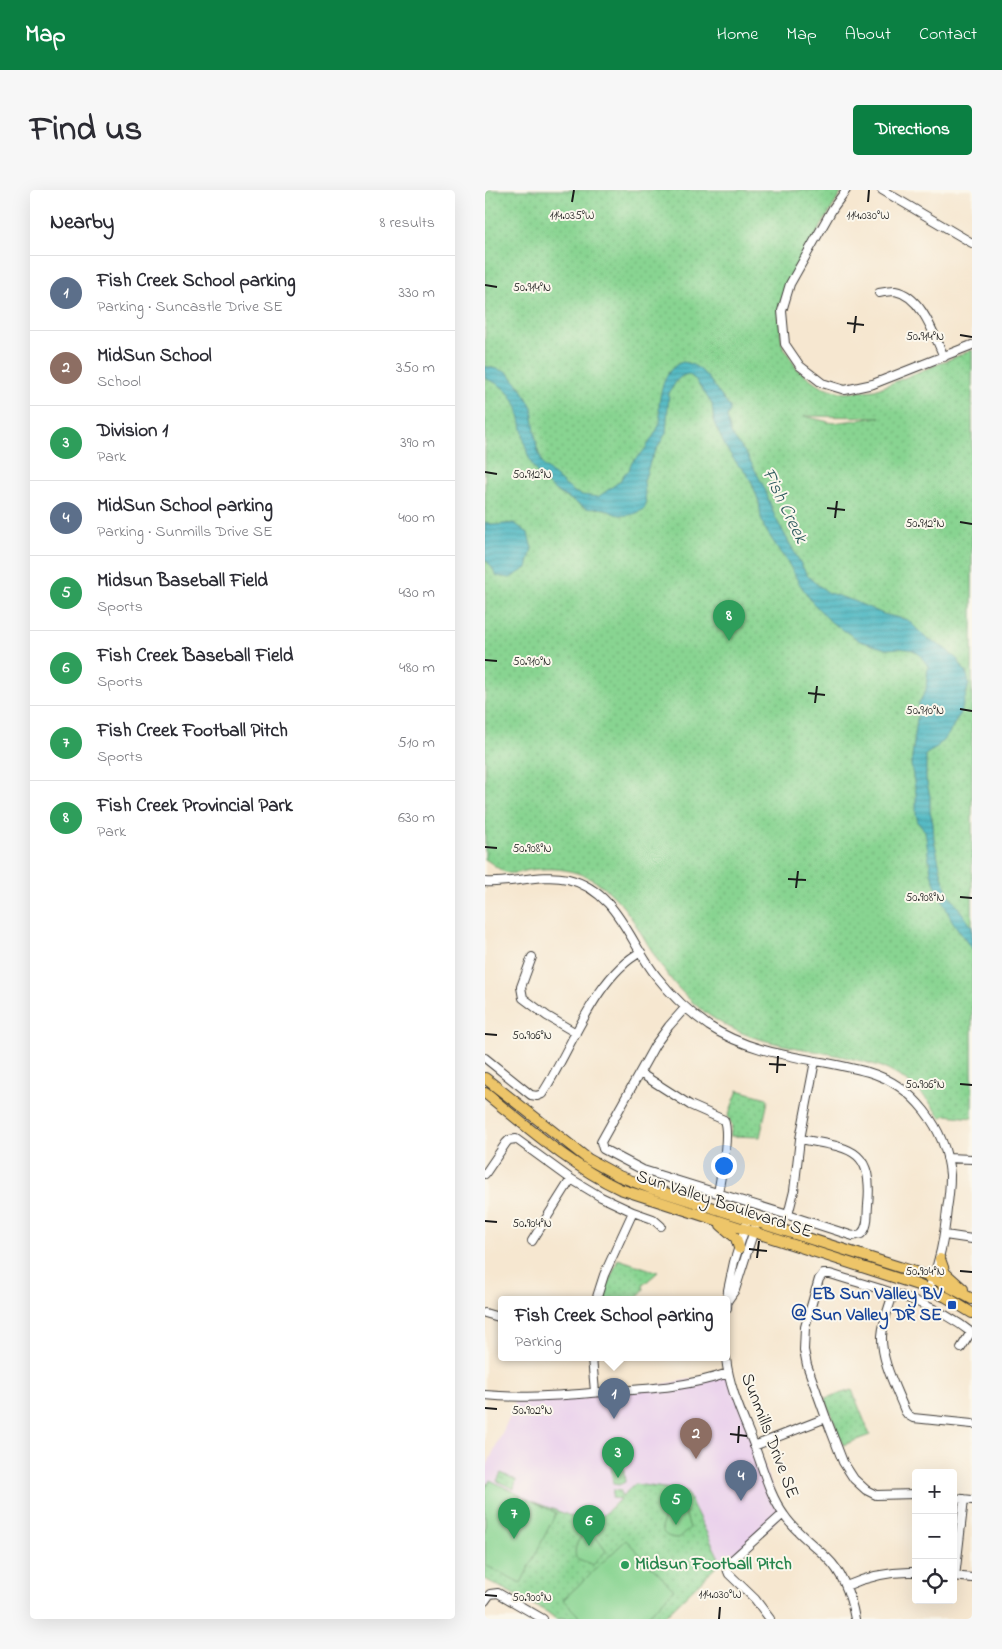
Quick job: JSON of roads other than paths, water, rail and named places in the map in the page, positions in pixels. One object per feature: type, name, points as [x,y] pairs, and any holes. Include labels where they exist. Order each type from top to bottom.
[{"type":"main road","name":"Sun Valley Boulevard SE","points":[[485,1078],[599,1166],[641,1185],[933,1278],[972,1299]]},
{"type":"main road","name":"Sun Valley Boulevard SE","points":[[485,1093],[573,1162],[608,1184],[640,1197],[862,1266],[929,1289],[951,1300],[972,1314]]},
{"type":"main road","points":[[714,1220],[736,1238],[739,1248]]},
{"type":"main road","points":[[940,1259],[949,1276],[972,1299]]},
{"type":"street","points":[[846,190],[833,208],[790,284],[782,311],[785,344],[800,366],[822,382],[845,390],[873,384],[972,344]]},
{"type":"street","points":[[882,190],[972,243]]},
{"type":"street","points":[[879,293],[894,291],[908,296],[923,313],[944,356]]},
{"type":"street","points":[[485,882],[552,877],[582,884],[595,892],[610,906],[629,931],[657,977],[685,1008],[712,1028],[743,1043],[771,1053],[870,1072],[900,1087],[920,1105],[931,1119],[939,1134],[947,1158],[950,1189],[945,1235],[940,1259],[929,1289]]},
{"type":"street","points":[[485,1058],[531,1095],[537,1096],[543,1092],[610,977],[623,964],[641,952]]},
{"type":"street","points":[[531,957],[521,987],[523,998],[547,1016],[576,1033]]},
{"type":"street","points":[[685,1008],[655,1046],[602,1140],[603,1149],[643,1170],[853,1236],[861,1234],[867,1225],[870,1184],[869,1174],[863,1162],[852,1152],[843,1148],[800,1139]]},
{"type":"street","points":[[788,1215],[815,1061]]},
{"type":"street","points":[[640,1073],[690,1105],[723,1120],[725,1124],[725,1147],[718,1193]]},
{"type":"street","points":[[485,1174],[505,1143],[514,1138],[518,1139],[571,1180],[601,1197],[653,1219],[661,1226]]},
{"type":"street","points":[[947,1158],[972,1159]]},
{"type":"street","points":[[532,1241],[571,1180]]},
{"type":"street","points":[[597,1296],[604,1275],[633,1212]]},
{"type":"street","points":[[730,1299],[735,1290],[752,1220]]},
{"type":"street","points":[[728,1296],[739,1248],[749,1231]]},
{"type":"street","points":[[945,1235],[972,1239]]},
{"type":"street","points":[[912,1494],[875,1495],[854,1479],[843,1462],[807,1365],[804,1350],[805,1327],[819,1279],[823,1274],[830,1274],[893,1294],[940,1312],[971,1332],[961,1348]]},
{"type":"street","points":[[893,1294],[883,1328],[883,1346],[885,1358],[905,1411],[913,1418],[972,1424]]},
{"type":"street","points":[[485,1313],[498,1317]]},
{"type":"street","points":[[592,1361],[595,1392]]},
{"type":"street","name":"Sunmills Drive SE","points":[[726,1361],[728,1373],[770,1489],[783,1514],[794,1528],[832,1563],[846,1586],[855,1619]]},
{"type":"street","points":[[485,1395],[526,1397],[595,1392],[678,1384],[728,1373]]},
{"type":"street","points":[[754,1446],[826,1418]]},
{"type":"street","points":[[957,1560],[968,1499]]},
{"type":"street","points":[[770,1619],[755,1599],[729,1574],[728,1566],[730,1562],[783,1514]]},
{"type":"street","points":[[846,1586],[863,1578],[912,1572]]},
{"type":"street","points":[[957,1576],[972,1578]]},
{"type":"street","points":[[485,1601],[491,1594],[498,1593],[543,1619]]},
{"type":"water","points":[[683,362],[699,368],[730,407],[727,417],[731,434],[747,455],[764,487],[775,517],[807,575],[829,593],[854,601],[883,614],[908,620],[926,638],[944,648],[958,660],[967,675],[969,684],[961,712],[948,735],[935,749],[926,754],[926,779],[930,796],[934,839],[942,876],[948,893],[972,927],[972,950],[951,919],[935,884],[931,873],[925,831],[918,823],[916,814],[916,793],[911,765],[919,703],[926,690],[928,666],[919,654],[913,650],[900,648],[886,649],[860,641],[831,622],[812,602],[764,527],[759,502],[752,483],[745,471],[738,465],[726,448],[714,423],[712,404],[695,379],[688,374],[682,376],[677,380],[669,393],[666,433],[651,459],[644,481],[646,506],[636,513],[623,515],[614,514],[603,508],[591,509],[583,507],[560,494],[545,482],[530,460],[515,402],[502,387],[485,378],[485,366],[507,372],[522,389],[532,408],[537,448],[543,465],[576,493],[598,497],[619,482],[625,473],[629,471],[632,462],[642,453],[649,442],[660,423],[659,407],[662,387],[672,369]]},
{"type":"water","points":[[485,522],[495,525],[514,523],[528,533],[532,549],[527,568],[510,578],[497,576],[485,559]]},
{"type":"place","name":"Fish Creek Provincial Park","points":[[729,641]]},
{"type":"place","name":"EB Sun Valley BV @ Sun Valley DR SE","points":[[952,1305]]},
{"type":"place","name":"Fish Creek School parking","points":[[614,1419]]},
{"type":"place","name":"MidSun School","points":[[696,1459]]},
{"type":"place","name":"Division 1","points":[[618,1478]]},
{"type":"place","name":"MidSun School parking","points":[[741,1501]]},
{"type":"place","name":"Midsun Baseball Field","points":[[676,1525]]},
{"type":"place","name":"Fish Creek Football Pitch","points":[[514,1539]]},
{"type":"place","name":"Fish Creek Baseball Field","points":[[589,1546]]},
{"type":"place","name":"Midsun Football Pitch","points":[[625,1565]]},
{"type":"water label","name":"Fish Creek","points":[[784,506]]}]
